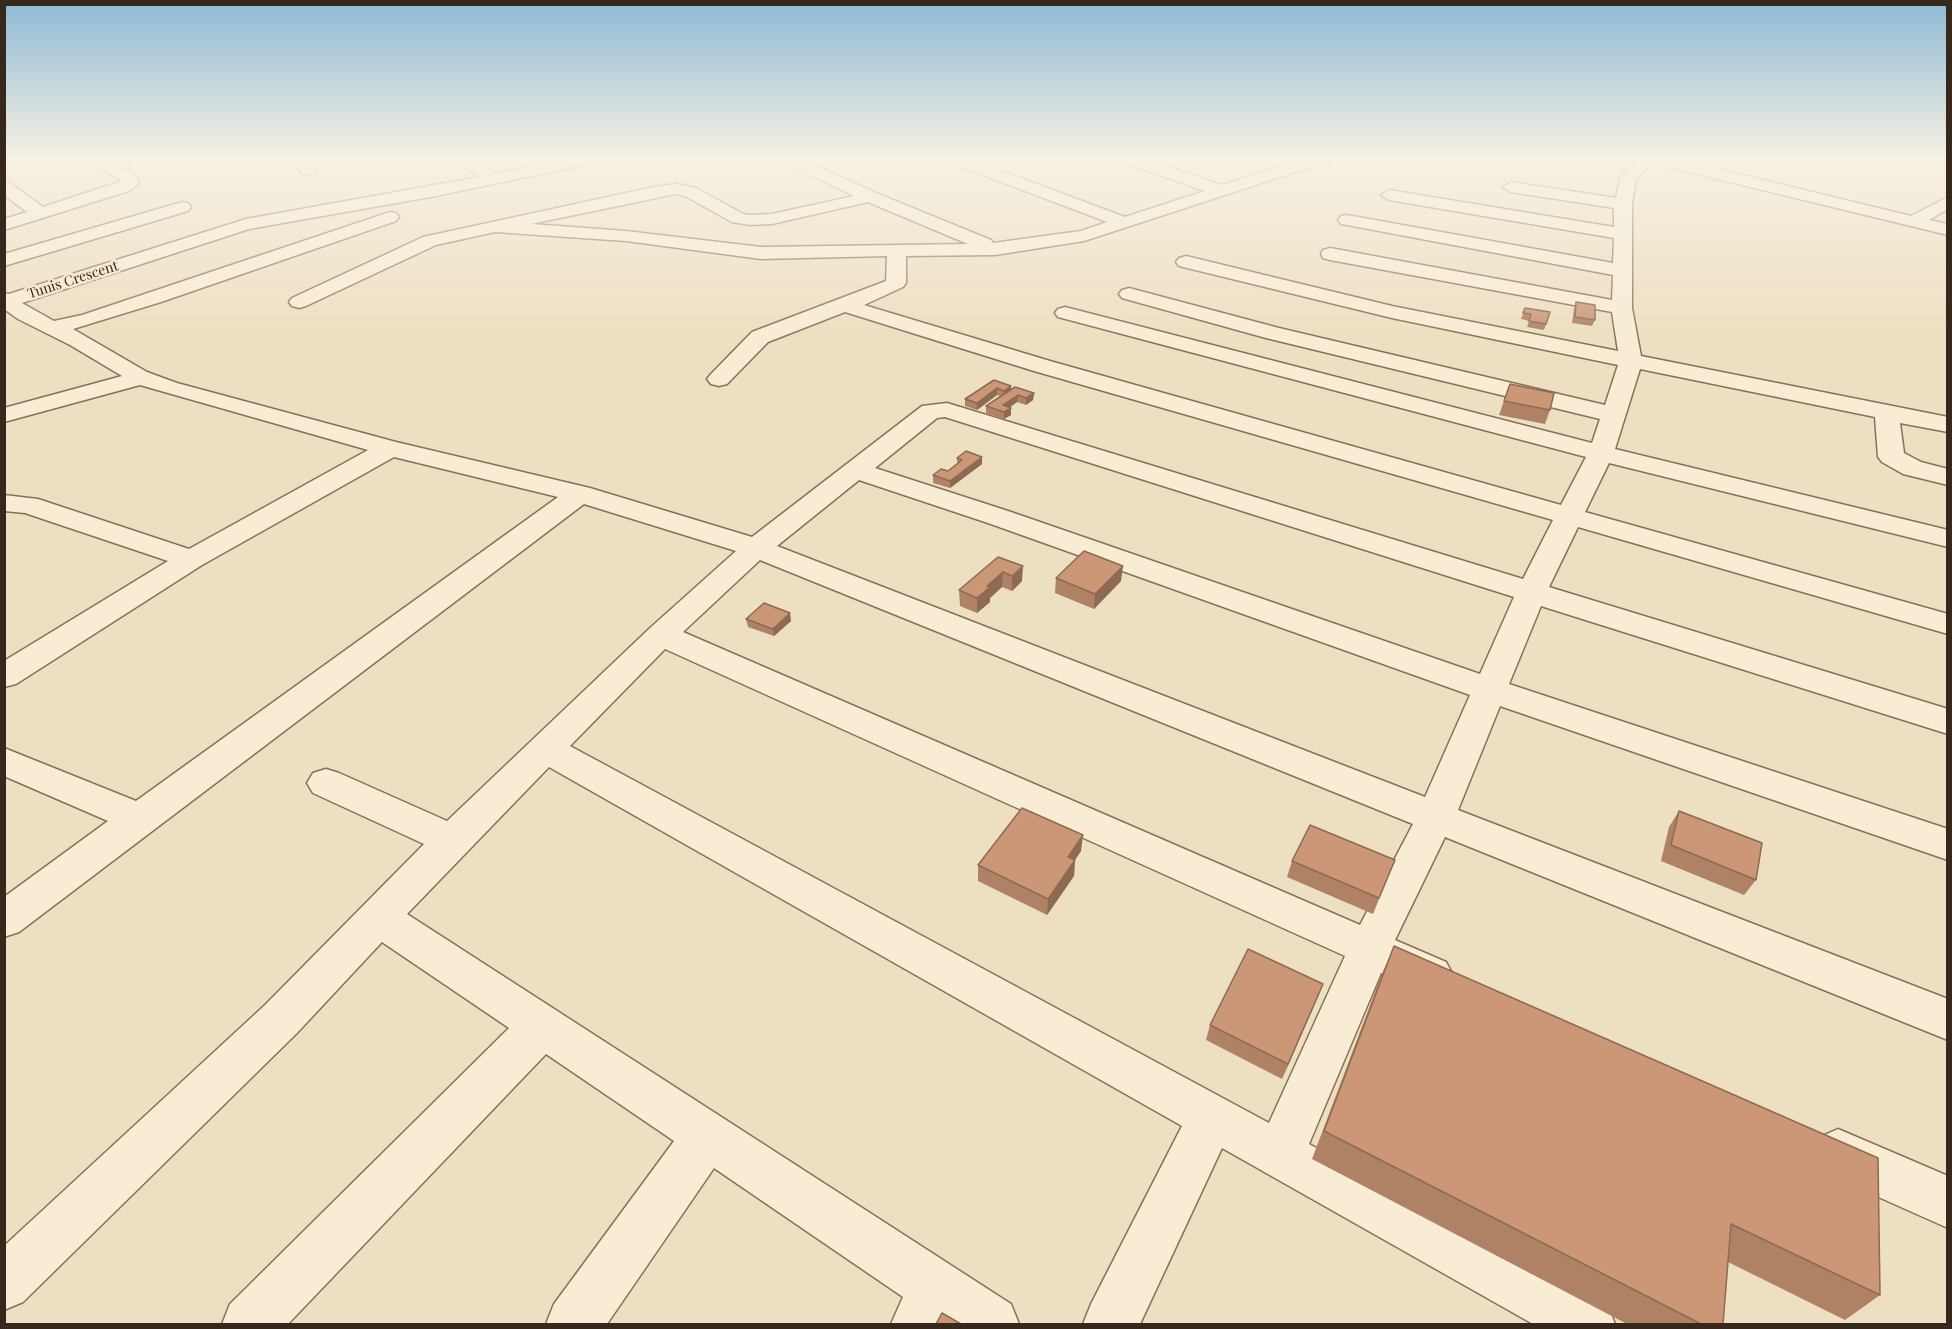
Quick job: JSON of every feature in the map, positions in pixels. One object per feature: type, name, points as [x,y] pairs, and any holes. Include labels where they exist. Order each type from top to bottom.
[{"type":"street","points":[[4,225],[21,220]]},
{"type":"street","points":[[4,260],[138,220]]},
{"type":"street","name":"Tunis Crescent","points":[[6,300],[246,224],[282,220]]},
{"type":"street","points":[[62,333],[87,320],[143,302],[358,220]]},
{"type":"street","points":[[405,220],[430,241]]},
{"type":"street","points":[[299,302],[430,241],[528,220]]},
{"type":"street","points":[[927,220],[995,249]]},
{"type":"street","points":[[1117,220],[1125,223]]},
{"type":"street","points":[[495,227],[626,236],[761,253],[897,252],[995,249],[1060,241],[1134,220]]},
{"type":"street","points":[[1347,220],[1622,271]]},
{"type":"street","points":[[1280,1155],[1370,948],[1435,819],[1531,592],[1601,453],[1615,415],[1631,361],[1622,308],[1623,220]]},
{"type":"street","points":[[1906,220],[1947,230]]},
{"type":"street","points":[[719,380],[760,337],[889,288],[896,283],[897,252]]},
{"type":"street","points":[[1330,254],[1622,308]]},
{"type":"street","points":[[1186,262],[1392,312],[1947,425]]},
{"type":"street","points":[[1129,294],[1274,333],[1615,415]]},
{"type":"street","points":[[6,300],[25,315],[62,333],[139,377],[169,388],[390,448],[580,494],[756,548],[1947,1020]]},
{"type":"street","points":[[844,305],[1042,366],[1947,624]]},
{"type":"street","points":[[1065,313],[1601,453],[1947,539]]},
{"type":"street","points":[[4,415],[125,384],[139,377]]},
{"type":"street","points":[[4,1283],[281,1019],[452,840],[661,635],[756,548],[931,411],[947,410],[1947,722]]},
{"type":"street","points":[[1887,413],[1891,457],[1912,468],[1947,477]]},
{"type":"street","points":[[4,676],[192,559],[390,448]]},
{"type":"street","points":[[855,470],[999,517],[1490,690],[1947,845]]},
{"type":"street","points":[[4,920],[580,494]]},
{"type":"street","points":[[4,503],[28,505],[192,559]]},
{"type":"street","points":[[661,635],[1468,991]]},
{"type":"street","points":[[546,749],[1587,1324]]},
{"type":"street","points":[[4,761],[140,819]]},
{"type":"street","points":[[326,783],[452,840]]},
{"type":"street","points":[[378,917],[708,1135],[928,1306],[991,1324]]},
{"type":"street","points":[[250,1324],[543,1025]]},
{"type":"street","points":[[1111,1324],[1212,1117]]},
{"type":"street","points":[[574,1324],[708,1135]]},
{"type":"street","points":[[1806,1140],[1947,1202]]},
{"type":"building","points":[[1576,302],[1595,305],[1595,320],[1575,317]]},
{"type":"building","points":[[1525,308],[1550,312],[1546,324],[1529,321],[1531,314],[1523,313]]},
{"type":"building","points":[[994,380],[1011,386],[1004,391],[997,388],[977,403],[965,399]]},
{"type":"building","points":[[1510,384],[1554,393],[1550,410],[1504,401]]},
{"type":"building","points":[[1015,387],[1034,393],[1026,398],[1018,395],[1003,405],[1011,408],[1004,412],[986,406]]},
{"type":"building","points":[[966,451],[982,457],[950,481],[933,475],[941,469],[948,471],[962,460],[957,458]]},
{"type":"building","points":[[1084,551],[1123,566],[1095,594],[1056,578]]},
{"type":"building","points":[[998,557],[1023,566],[1012,576],[1003,572],[977,598],[959,590]]},
{"type":"building","points":[[764,603],[790,613],[773,629],[746,619]]},
{"type":"building","points":[[1022,808],[1083,835],[1068,857],[1075,860],[1048,899],[978,865]]},
{"type":"building","points":[[1679,811],[1762,843],[1756,880],[1671,845]]},
{"type":"building","points":[[1310,825],[1395,860],[1379,898],[1292,861]]},
{"type":"building","points":[[1394,946],[1878,1158],[1880,1295],[1731,1224],[1723,1324],[1701,1324],[1324,1131]]},
{"type":"building","points":[[1248,949],[1323,984],[1288,1064],[1210,1025]]},
{"type":"building","points":[[942,1313],[961,1324],[936,1324]]}]
